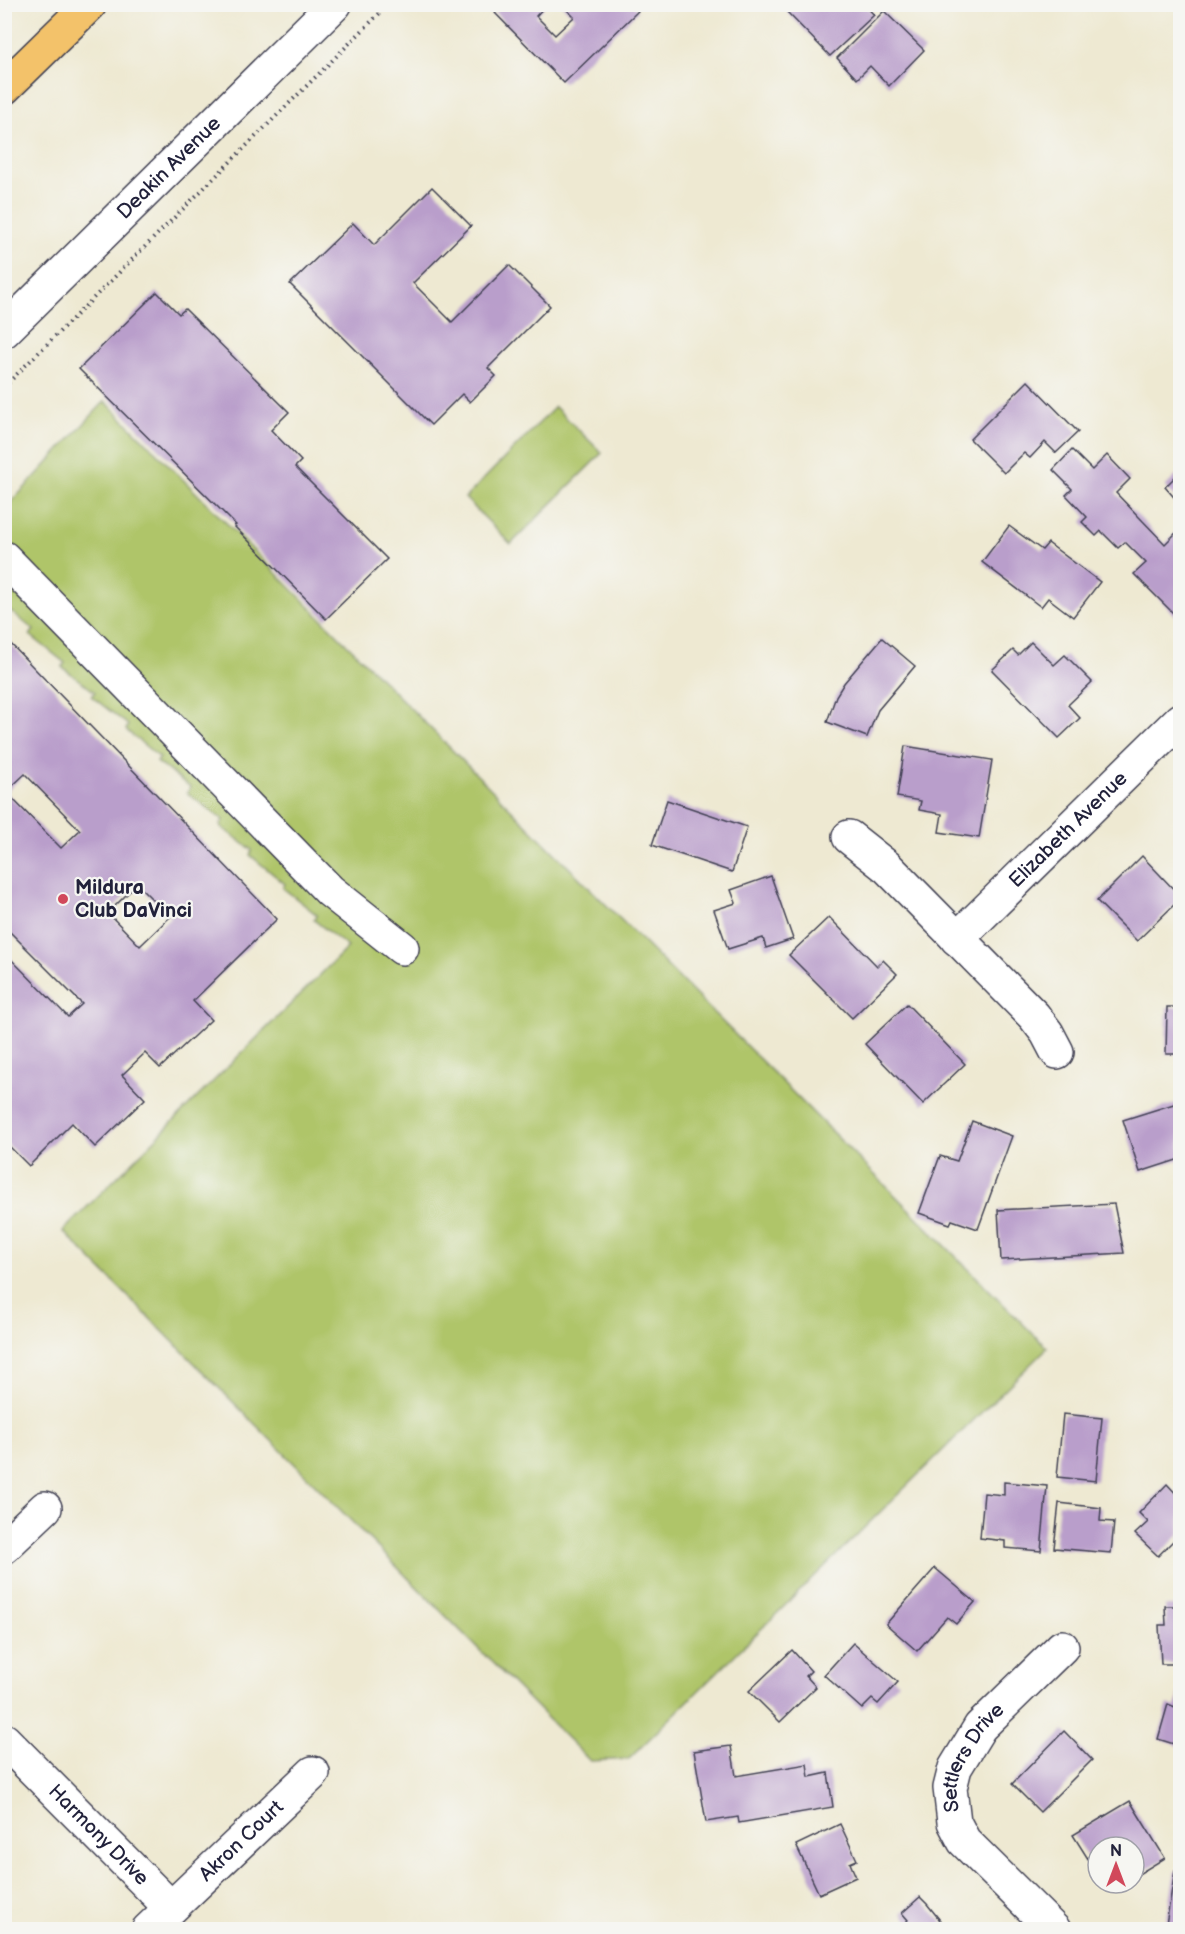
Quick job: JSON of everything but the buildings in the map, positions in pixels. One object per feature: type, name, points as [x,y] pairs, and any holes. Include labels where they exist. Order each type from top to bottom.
[{"type":"highway","points":[[4,88],[87,8]]},
{"type":"street","name":"Deakin Avenue","points":[[4,331],[335,4]]},
{"type":"street","points":[[4,558],[330,891],[402,948]]},
{"type":"street","name":"Elizabeth Avenue","points":[[957,939],[1180,720]]},
{"type":"street","points":[[849,837],[887,867],[1034,1016],[1047,1033],[1057,1052]]},
{"type":"street","points":[[4,1547],[45,1508]]},
{"type":"street","name":"Settlers Drive","points":[[1054,1929],[964,1841],[954,1822],[950,1788],[955,1768],[980,1727],[1062,1647]]},
{"type":"street","name":"Harmony Drive","points":[[4,1740],[170,1907]]},
{"type":"street","name":"Akron Court","points":[[170,1907],[313,1773]]},
{"type":"street","points":[[148,1929],[170,1907]]},
{"type":"path","points":[[4,12],[13,4]]},
{"type":"path","points":[[4,387],[388,4]]},
{"type":"green space","points":[[105,401],[1047,1348],[629,1759],[590,1761],[63,1231],[348,947],[314,920],[317,915],[283,888],[285,884],[250,855],[252,850],[220,826],[223,820],[187,793],[190,787],[157,762],[160,758],[126,730],[128,725],[91,696],[95,692],[62,667],[65,663],[30,635],[34,630],[5,607],[4,510]]},
{"type":"green space","points":[[555,407],[602,453],[511,544],[465,498]]},
{"type":"place","name":"Mildura Club DaVinci","points":[[63,899]]}]
